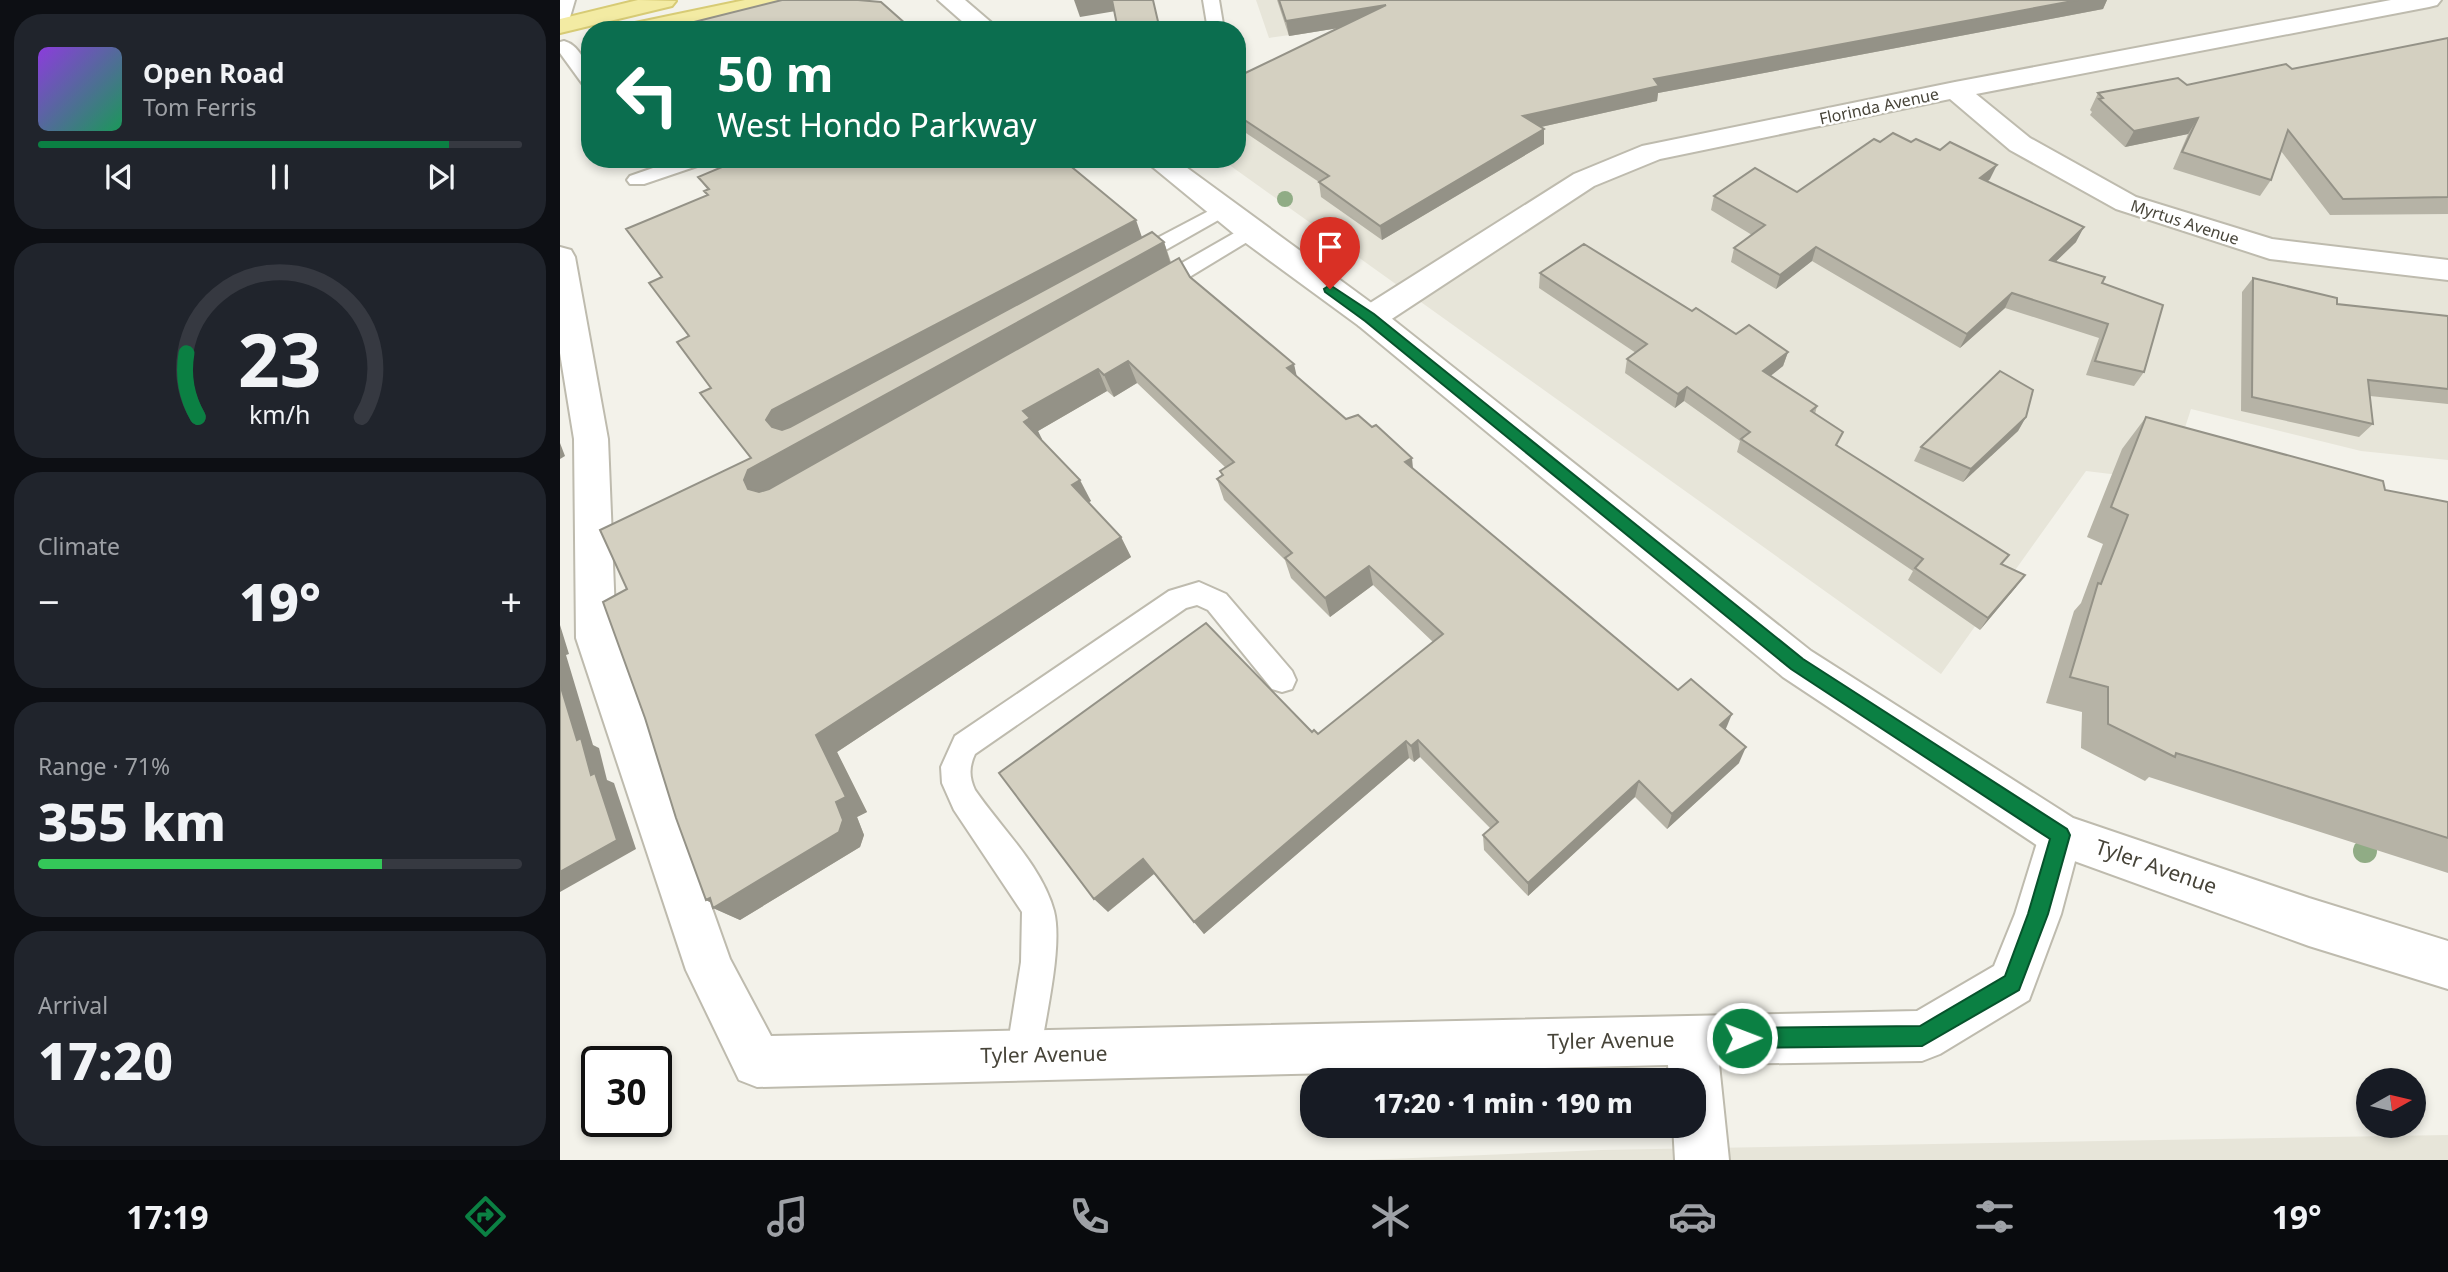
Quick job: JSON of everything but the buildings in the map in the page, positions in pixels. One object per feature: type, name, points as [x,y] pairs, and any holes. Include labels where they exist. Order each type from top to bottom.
[{"type":"main road","points":[[605,21],[666,0]]},
{"type":"main road","points":[[678,21],[780,0]]},
{"type":"main road","points":[[561,36],[581,29]]},
{"type":"main road","points":[[561,36],[581,39]]},
{"type":"street","points":[[950,0],[977,21]]},
{"type":"street","name":"Florinda Avenue","points":[[1370,318],[1584,180],[1652,152],[2381,4],[2429,0]]},
{"type":"street","name":"Myrtus Avenue","points":[[1955,90],[2020,144],[2126,203],[2270,249],[2448,270]]},
{"type":"street","points":[[1168,168],[1370,318],[1797,664],[2060,835]]},
{"type":"street","name":"Tyler Avenue","points":[[560,257],[591,439],[596,638],[631,731],[710,970],[757,1062],[1691,1039],[1922,1036],[2012,983],[2038,914],[2060,835],[2309,922],[2448,965]]},
{"type":"street","points":[[1691,1039],[1702,1160]]},
{"type":"lane","points":[[567,0],[561,36],[581,68]]},
{"type":"lane","points":[[1211,0],[1214,21]]},
{"type":"lane","points":[[637,180],[672,168]]},
{"type":"lane","points":[[1116,269],[1222,210]]},
{"type":"lane","points":[[1135,299],[1250,231]]},
{"type":"lane","points":[[1023,1056],[1038,946],[1038,912],[1022,883],[960,792],[954,771],[965,745],[1178,599],[1199,593],[1217,602],[1282,680]]},
{"type":"shaded area","points":[[1256,0],[2448,0],[2448,460],[2361,451],[2191,409],[2178,449],[2152,479],[2086,471],[1941,674],[1234,168],[1246,168],[1246,133],[1409,39],[1381,22],[1269,38]]},
{"type":"shaded area","points":[[2426,1135],[2448,1135],[2448,1160],[1365,1160],[1601,1150],[2356,1137],[2426,1138]]},
{"type":"route","points":[[1330,289],[1370,318],[1797,664],[2060,835],[2038,914],[2012,983],[1922,1036],[1742,1038]]}]
